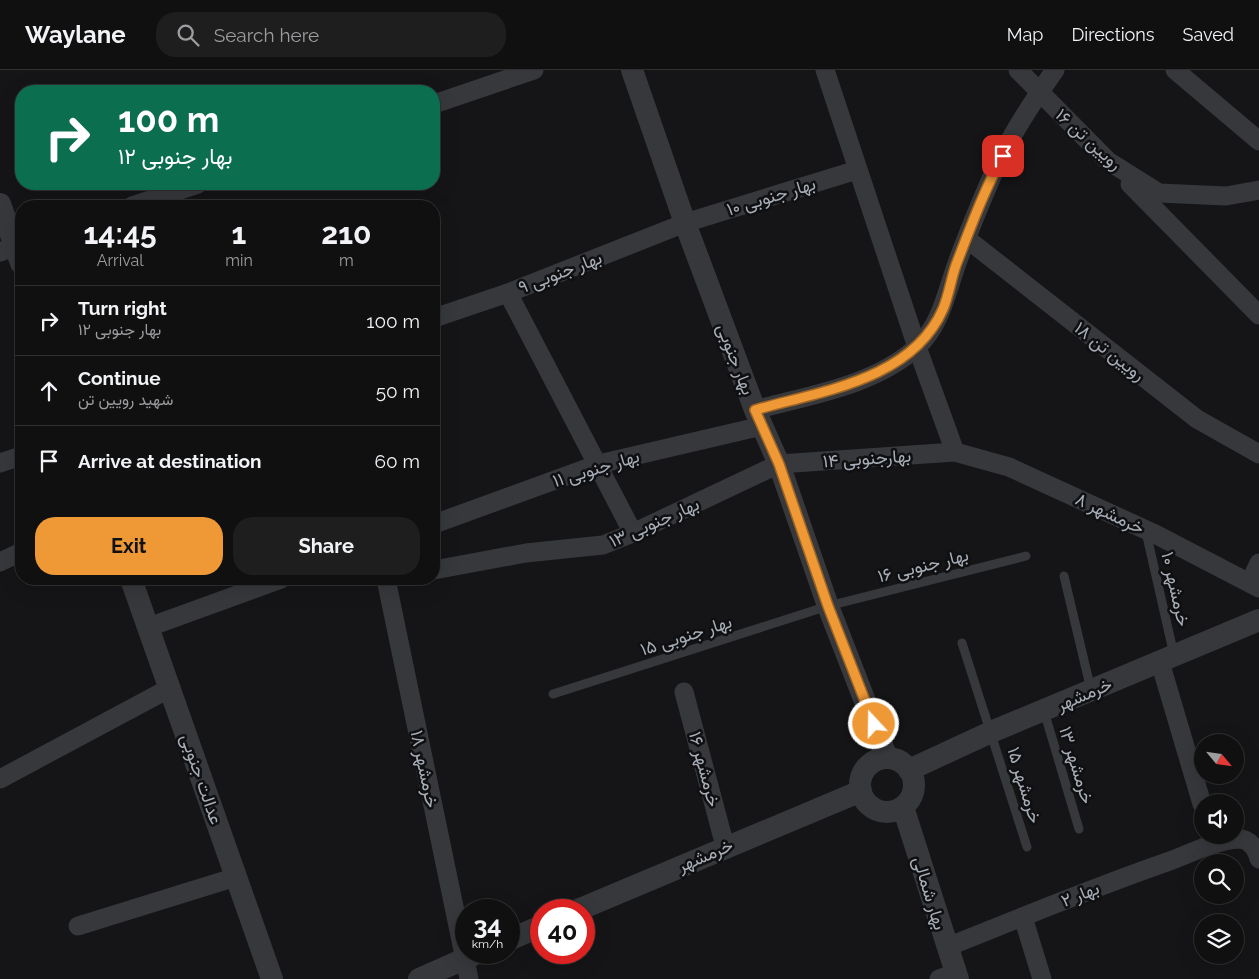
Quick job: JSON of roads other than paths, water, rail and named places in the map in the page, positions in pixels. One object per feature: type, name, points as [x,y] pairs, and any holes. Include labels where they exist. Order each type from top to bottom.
[{"type":"street","points":[[440,102],[534,70]]},
{"type":"street","name":"بهار جنوبی","points":[[632,70],[685,223],[758,418],[779,464],[828,606],[887,758]]},
{"type":"street","points":[[825,70],[916,348],[955,452]]},
{"type":"street","name":"رویین تن ۱۶","points":[[1018,70],[1108,161],[1159,193],[1226,196],[1259,190]]},
{"type":"street","name":"بهار جنوبی ۱۱","points":[[440,522],[599,464],[758,418],[854,382],[889,366],[916,348],[929,333],[943,309],[967,239],[994,172],[1039,93],[1055,70]]},
{"type":"street","points":[[1175,70],[1259,141]]},
{"type":"street","points":[[1108,161],[1259,315]]},
{"type":"street","name":"بهار جنوبی ۱۰","points":[[685,223],[857,170]]},
{"type":"street","points":[[150,200],[180,190]]},
{"type":"street","points":[[0,204],[14,251]]},
{"type":"street","name":"بهار جنوبی ۹","points":[[440,316],[508,293],[685,223]]},
{"type":"street","name":"رویین تن ۱۸","points":[[967,239],[1197,419],[1259,454]]},
{"type":"street","points":[[508,293],[634,534]]},
{"type":"street","name":"بهارجنوبی ۱۴","points":[[779,464],[955,452]]},
{"type":"street","name":"خرمشهر ۸","points":[[955,452],[1009,467],[1146,530],[1254,585]]},
{"type":"street","points":[[0,463],[15,458]]},
{"type":"street","name":"بهار جنوبی ۱۳","points":[[440,569],[526,553],[602,545],[634,534],[779,464]]},
{"type":"street","points":[[0,562],[15,555]]},
{"type":"street","points":[[1254,585],[1259,563]]},
{"type":"street","name":"عدالت جنوبی","points":[[133,585],[272,979]]},
{"type":"street","points":[[148,627],[264,585]]},
{"type":"street","name":"خرمشهر ۱۸","points":[[388,585],[457,899]]},
{"type":"street","name":"خرمشهر","points":[[909,770],[991,732],[1259,620]]},
{"type":"street","points":[[1167,659],[1200,794]]},
{"type":"street","points":[[0,779],[170,688]]},
{"type":"street","name":"خرمشهر ۱۶","points":[[684,692],[725,846]]},
{"type":"street","points":[[887,758],[903,764],[909,770],[914,780],[914,790],[903,807],[893,812],[882,812],[873,808],[865,801],[861,791],[861,779],[866,768],[875,761],[887,758]]},
{"type":"street","name":"خرمشهر","points":[[595,903],[725,846],[861,791]]},
{"type":"street","name":"بهار شمالی","points":[[903,807],[947,947],[951,977]]},
{"type":"street","name":"بهار ۲","points":[[1244,840],[1257,850],[1259,859]]},
{"type":"street","name":"بهار ۲","points":[[947,947],[1203,844]]},
{"type":"street","points":[[78,926],[236,877]]},
{"type":"street","points":[[1023,917],[1042,979]]},
{"type":"street","points":[[419,979],[471,964]]},
{"type":"lane","name":"خرمشهر ۱۰","points":[[1146,530],[1167,659]]},
{"type":"lane","name":"بهار جنوبی ۱۶","points":[[828,606],[1026,556]]},
{"type":"lane","points":[[1064,576],[1091,691]]},
{"type":"lane","name":"بهار جنوبی ۱۵","points":[[553,694],[828,606]]},
{"type":"lane","name":"خرمشهر ۱۵","points":[[962,643],[1027,847]]},
{"type":"lane","name":"خرمشهر ۱۳","points":[[1044,710],[1079,829]]}]
